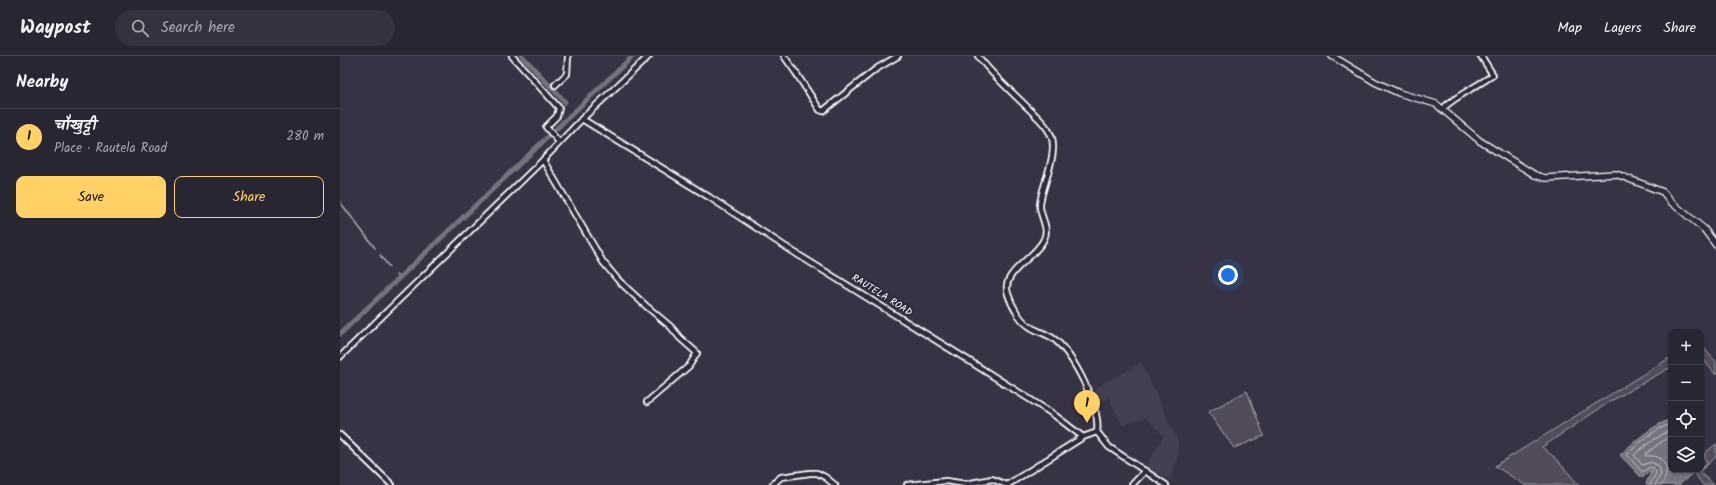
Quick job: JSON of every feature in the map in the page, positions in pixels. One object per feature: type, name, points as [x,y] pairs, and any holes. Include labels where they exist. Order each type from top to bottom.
[{"type":"street","points":[[512,56],[560,108],[557,116],[546,127],[558,141]]},
{"type":"street","points":[[555,85],[567,74],[568,56]]},
{"type":"street","points":[[340,357],[543,160],[558,141],[649,56]]},
{"type":"street","points":[[784,56],[820,110],[823,111],[876,69],[898,56]]},
{"type":"street","points":[[978,56],[986,67],[1042,122],[1051,135],[1053,146],[1040,206],[1046,226],[1045,238],[1041,246],[1011,274],[1007,283],[1007,292],[1013,306],[1022,320],[1031,328],[1054,339],[1066,353],[1084,381],[1096,409],[1099,425],[1098,432],[1109,447],[1166,485]]},
{"type":"street","points":[[1332,56],[1375,82],[1399,93],[1436,104],[1480,141],[1535,175],[1545,178],[1616,174],[1663,192],[1671,202],[1704,229],[1716,245]]},
{"type":"street","points":[[1442,109],[1454,98],[1477,86],[1493,75],[1481,56]]},
{"type":"street","name":"RAUTELA ROAD","points":[[582,119],[709,197],[792,251],[1053,414],[1083,437]]},
{"type":"street","points":[[543,160],[608,268],[618,280],[671,327],[697,354],[689,366],[648,402]]},
{"type":"street","points":[[907,485],[946,481],[966,484],[992,479],[1007,485],[1083,437],[1098,432]]},
{"type":"street","points":[[340,435],[392,485]]},
{"type":"street","points":[[1132,485],[1145,471]]},
{"type":"street","points":[[772,485],[781,477],[810,473],[825,477],[835,485]]},
{"type":"shaded area","points":[[1704,348],[1716,362],[1716,375],[1704,361]]},
{"type":"shaded area","points":[[1668,359],[1668,369],[1611,401],[1542,447],[1554,457],[1579,485],[1525,485],[1495,466]]},
{"type":"shaded area","points":[[1141,363],[1178,441],[1178,455],[1171,479],[1156,474],[1146,466],[1164,436],[1146,418],[1122,425],[1109,398],[1098,402],[1093,389]]},
{"type":"shaded area","points":[[1247,391],[1264,436],[1234,448],[1208,412]]},
{"type":"shaded area","points":[[1716,444],[1716,457],[1704,468],[1707,464],[1704,454]]},
{"type":"shaded area","points":[[1700,473],[1714,485],[1703,485],[1695,474]]},
{"type":"water","points":[[1668,421],[1668,456],[1642,478],[1620,455],[1650,430]]},
{"type":"water","points":[[1668,459],[1668,473],[1693,473],[1679,485],[1648,485],[1646,484],[1650,474]]},
{"type":"waterway","points":[[522,56],[565,102]]},
{"type":"waterway","points":[[340,334],[633,56]]},
{"type":"waterway","points":[[340,202],[375,248]]},
{"type":"waterway","points":[[380,255],[389,267]]},
{"type":"waterway","points":[[396,275],[399,278]]},
{"type":"place","name":"चौखुट्टी","points":[[1087,423]]}]
